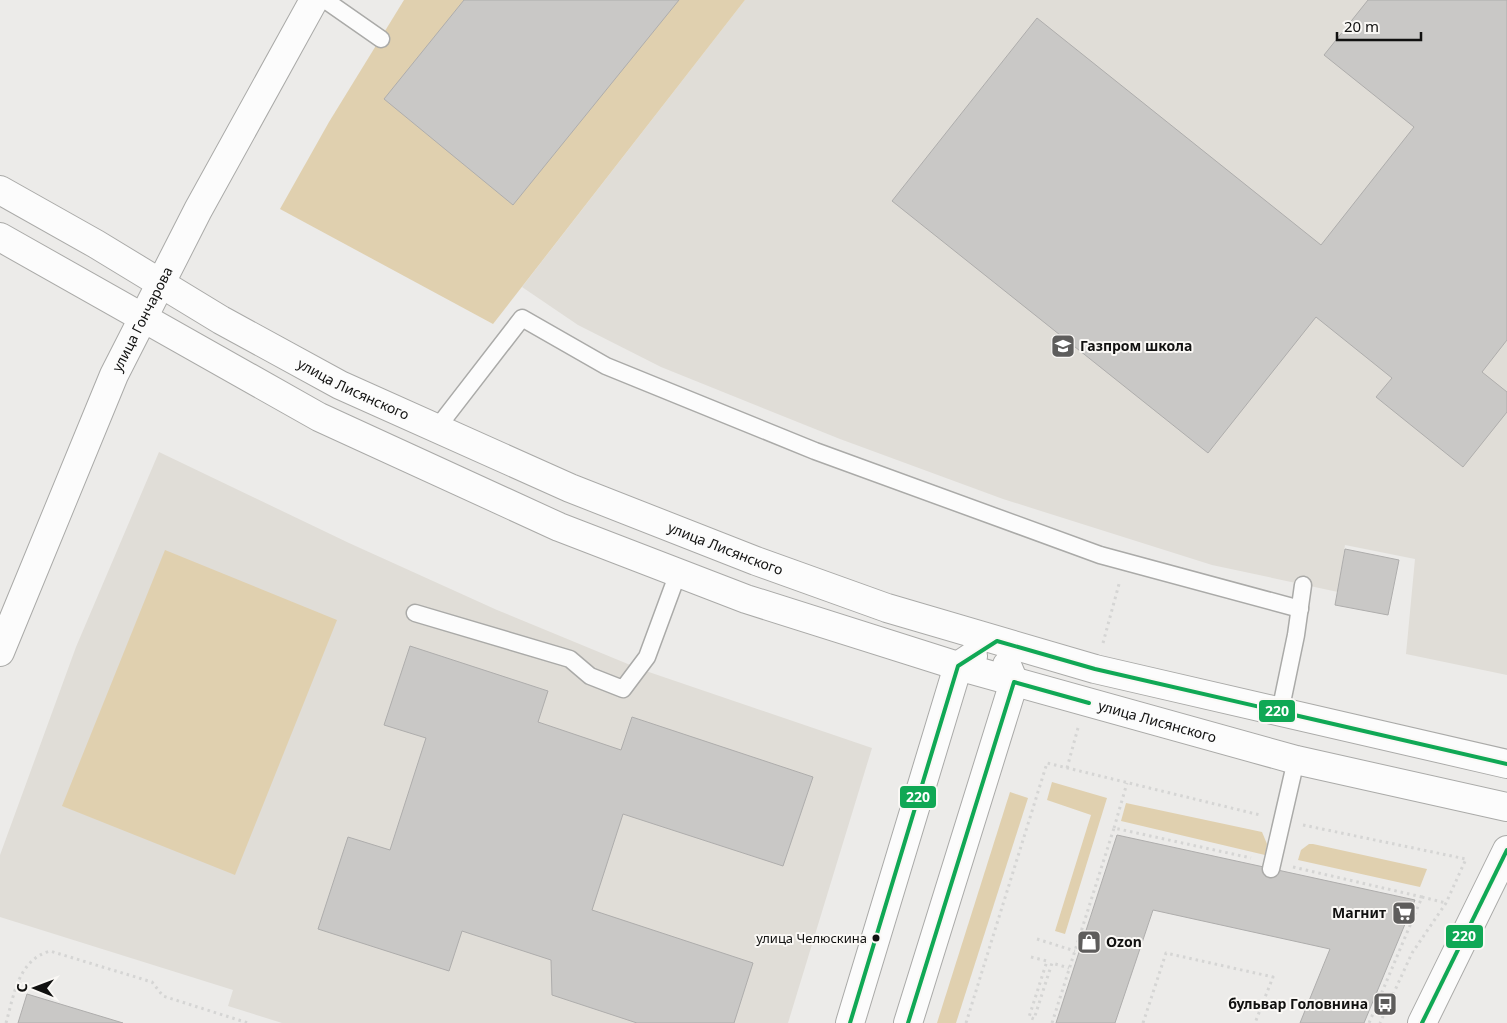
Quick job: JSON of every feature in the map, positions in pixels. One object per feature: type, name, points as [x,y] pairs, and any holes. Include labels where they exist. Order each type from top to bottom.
[{"type":"street","name":"улица Гончарова","points":[[0,652],[114,375],[160,283],[314,0]]},
{"type":"street","name":"улица Лисянского","points":[[0,190],[221,320],[340,385],[570,488],[756,561],[887,608],[1095,669],[1507,764]]},
{"type":"street","name":"улица Лисянского","points":[[0,237],[319,417],[558,526],[746,599],[958,666],[1296,760],[1507,807]]},
{"type":"street","points":[[850,1023],[958,666],[997,641],[1014,682],[908,1023]]},
{"type":"street","points":[[1422,1023],[1507,850]]},
{"type":"lane","points":[[325,0],[381,39]]},
{"type":"lane","points":[[437,428],[522,318],[606,366],[815,451],[1100,555],[1300,609]]},
{"type":"lane","points":[[415,613],[570,659],[590,676],[623,688],[647,657],[678,573]]},
{"type":"lane","points":[[1280,712],[1304,585]]},
{"type":"lane","points":[[1272,866],[1296,760]]},
{"type":"path","points":[[966,1023],[1048,763],[1282,820],[1466,859],[1446,903],[1412,953],[1380,1023]]},
{"type":"path","points":[[1052,1023],[1127,783]]},
{"type":"path","points":[[1114,828],[1272,866],[1446,903]]},
{"type":"path","points":[[1369,1023],[1422,897]]},
{"type":"path","points":[[1037,939],[1075,951]]},
{"type":"path","points":[[6,1023],[22,971],[38,954],[50,951],[152,982],[163,996],[248,1023]]},
{"type":"path","points":[[1143,1023],[1166,953],[1273,978],[1255,1023]]},
{"type":"path","points":[[1031,957],[1047,962],[1029,1017],[1034,1019],[1052,963],[1069,968]]},
{"type":"shaded area","points":[[404,0],[745,0],[493,324],[280,209],[329,122]]},
{"type":"shaded area","name":"Газпром школа","points":[[745,0],[1507,0],[1507,675],[1406,654],[1415,559],[1345,545],[1338,592],[1212,565],[1003,499],[840,439],[661,367],[578,325],[522,287]]},
{"type":"shaded area","points":[[159,452],[349,543],[497,610],[640,669],[872,748],[788,1023],[282,1023],[228,1006],[233,990],[0,917],[0,855],[76,647]]},
{"type":"shaded area","points":[[165,550],[337,620],[235,875],[62,806]]},
{"type":"shaded area","points":[[1052,782],[1107,798],[1065,934],[1055,931],[1091,815],[1047,800]]},
{"type":"shaded area","points":[[1010,792],[1028,798],[956,1023],[937,1023]]},
{"type":"shaded area","points":[[1126,803],[1262,832],[1267,844],[1265,855],[1121,821]]},
{"type":"shaded area","points":[[1309,844],[1427,869],[1420,887],[1298,860],[1301,850]]},
{"type":"building","points":[[464,0],[679,0],[513,205],[384,99]]},
{"type":"building","points":[[1368,0],[1507,0],[1507,340],[1482,372],[1507,392],[1507,412],[1463,467],[1376,397],[1392,378],[1316,317],[1208,453],[892,201],[1037,18],[1321,245],[1414,127],[1324,55]]},
{"type":"building","points":[[1345,549],[1399,560],[1388,615],[1335,605]]},
{"type":"building","points":[[410,646],[548,691],[538,722],[621,750],[632,717],[813,777],[783,866],[623,814],[592,910],[753,963],[734,1023],[637,1023],[552,995],[551,960],[462,931],[449,971],[318,929],[348,837],[390,850],[426,738],[384,725]]},
{"type":"building","points":[[1117,835],[1415,900],[1364,1023],[1300,1023],[1330,949],[1153,910],[1115,1023],[1056,1023]]},
{"type":"building","points":[[27,994],[123,1023],[18,1023]]},
{"type":"transit line","name":"220","points":[[850,1023],[958,666],[997,641],[1095,669],[1507,764]]},
{"type":"transit line","name":"220","points":[[908,1023],[1014,682],[1089,703]]},
{"type":"transit line","name":"220","points":[[1422,1023],[1507,850]]},
{"type":"place","name":"Газпром школа","points":[[1063,346]]},
{"type":"place","name":"Магнит","points":[[1404,913]]},
{"type":"place","name":"улица Челюскина","points":[[876,938]]},
{"type":"place","name":"Ozon","points":[[1089,942]]},
{"type":"place","name":"бульвар Головнина","points":[[1385,1004]]}]
